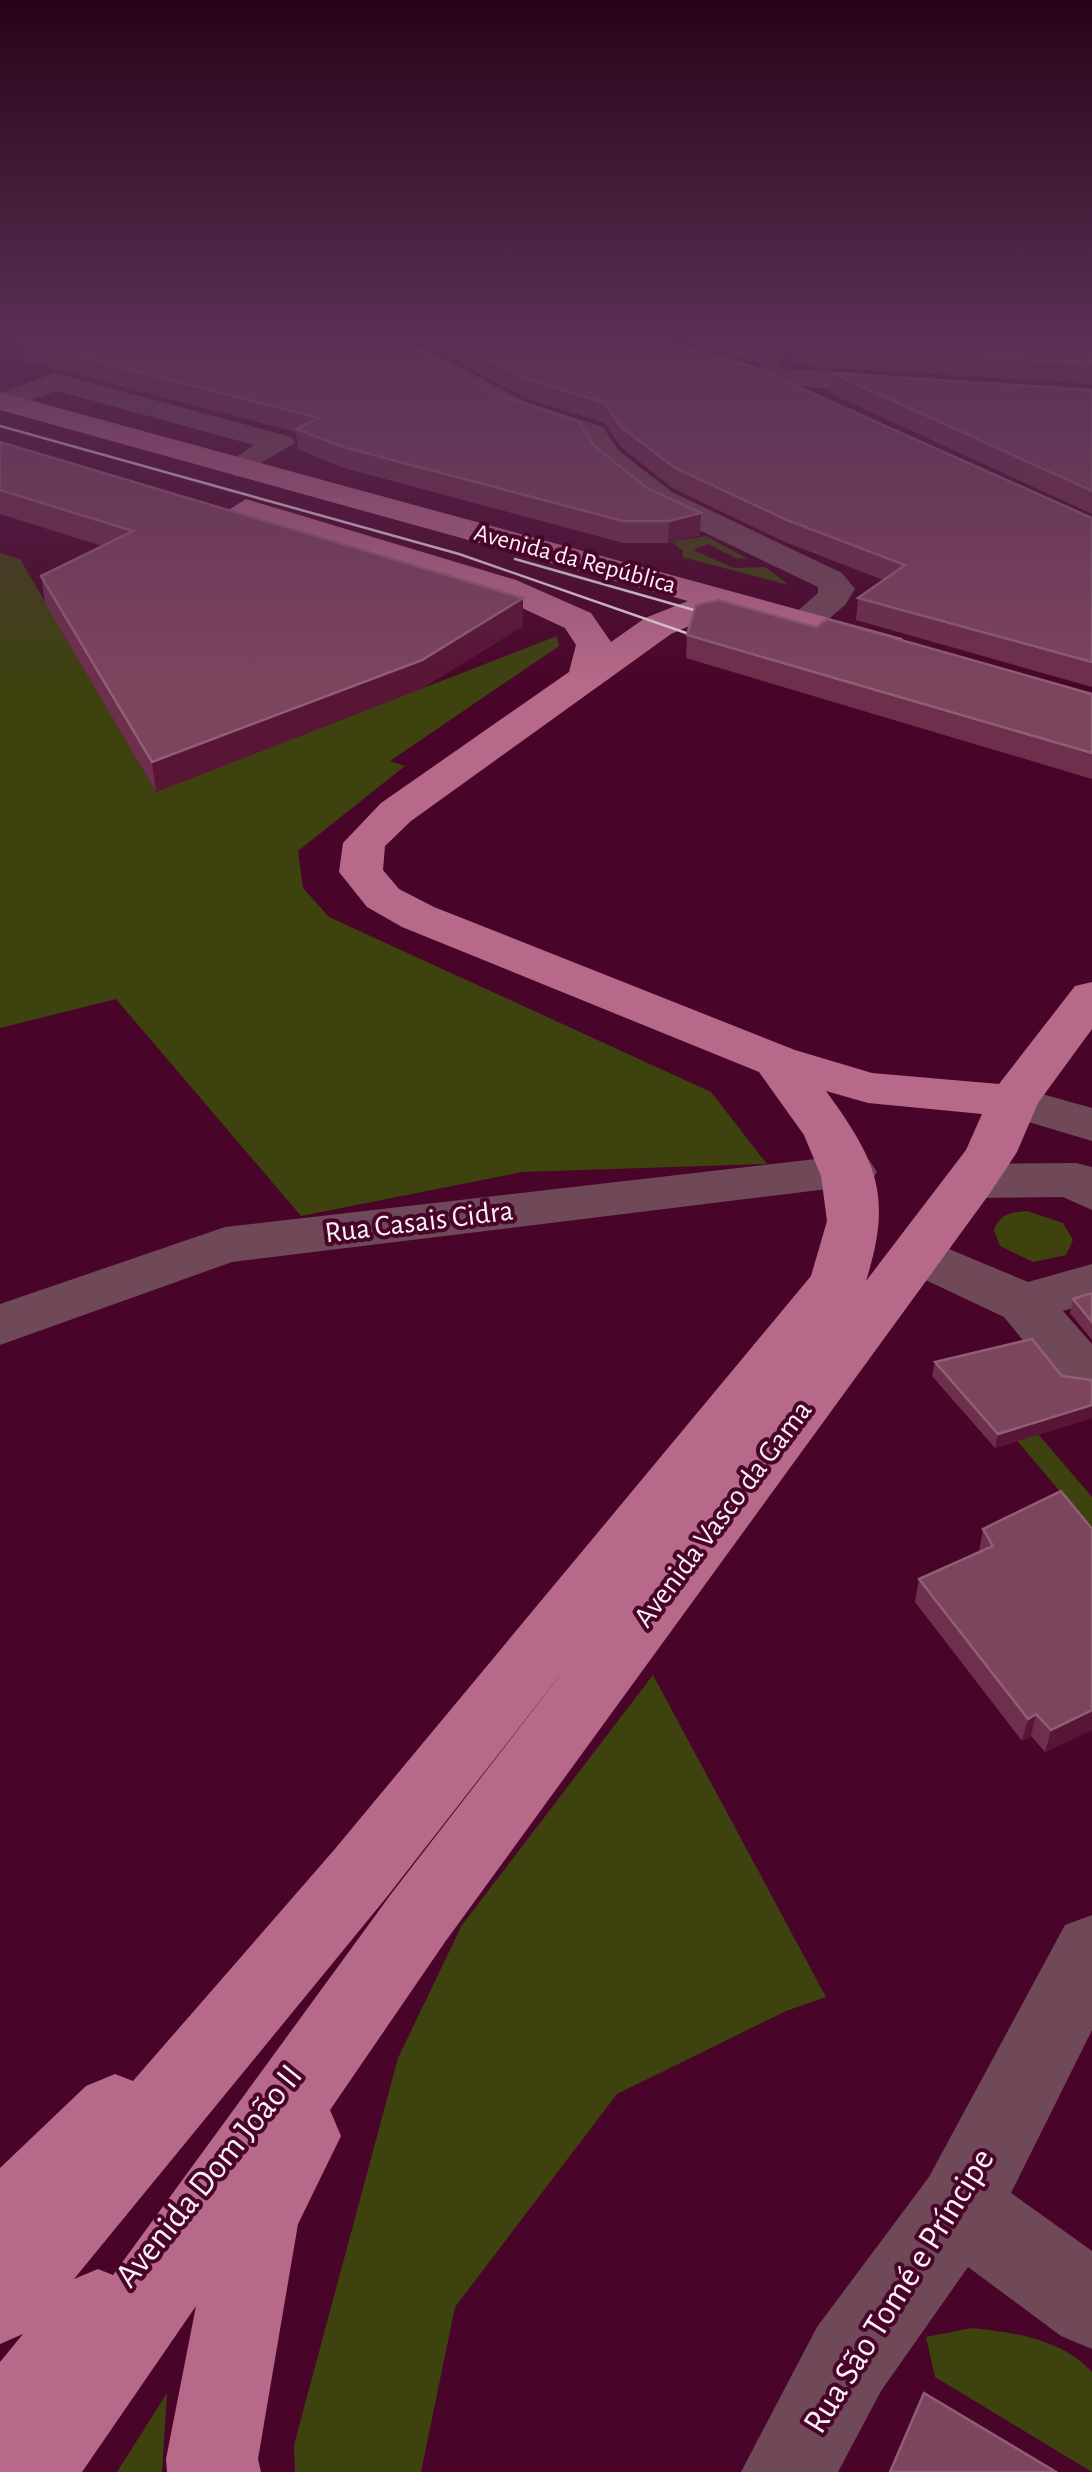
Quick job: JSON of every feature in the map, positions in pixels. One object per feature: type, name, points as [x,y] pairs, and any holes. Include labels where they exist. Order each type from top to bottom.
[{"type":"main road","name":"Avenida da República","points":[[188,454],[919,654]]},
{"type":"main road","name":"Avenida da República","points":[[209,498],[474,577],[560,610],[578,621],[594,645],[587,676]]},
{"type":"main road","points":[[749,605],[696,610],[658,626],[396,812],[364,843],[361,872],[384,898],[418,916],[777,1061],[868,1088],[1056,1114]]},
{"type":"main road","name":"Avenida Vasco da Gama","points":[[389,1896],[918,1254],[991,1152],[1056,1114],[1092,996]]},
{"type":"main road","name":"Avenida Vasco da Gama","points":[[389,1896],[837,1282],[854,1224],[850,1172],[822,1121],[777,1061]]},
{"type":"main road","points":[[0,2228],[389,1896]]},
{"type":"main road","points":[[0,2300],[389,1896]]},
{"type":"main road","points":[[27,2472],[389,1896]]},
{"type":"main road","points":[[214,2472],[257,2215],[389,1896]]},
{"type":"main road","name":"Avenida Dom João II","points":[[0,2433],[389,1896]]},
{"type":"street","points":[[237,468],[260,454]]},
{"type":"street","points":[[601,454],[650,495],[830,580],[837,589],[833,598],[802,622]]},
{"type":"street","points":[[971,1181],[1084,1187],[1056,1114]]},
{"type":"street","name":"Rua Casais Cidra","points":[[0,1325],[225,1245],[850,1172]]},
{"type":"street","points":[[918,1254],[1024,1304],[1089,1376]]},
{"type":"street","points":[[1024,1304],[1092,1283]]},
{"type":"street","name":"Rua São Tomé e Príncipe","points":[[788,2472],[850,2359],[960,2207],[1092,1950]]},
{"type":"street","points":[[960,2207],[1092,2305]]},
{"type":"green space","points":[[706,536],[748,559],[735,558],[708,544],[693,550],[734,568],[765,567],[789,585],[682,557],[683,551],[672,542]]},
{"type":"green space","points":[[0,553],[20,559],[156,792],[557,636],[559,646],[390,761],[405,766],[298,851],[303,888],[329,917],[711,1092],[767,1164],[522,1172],[301,1216],[116,999],[0,1028]]},
{"type":"green space","points":[[1027,1211],[1063,1223],[1073,1240],[1066,1255],[1033,1262],[1000,1246],[994,1230],[999,1220]]},
{"type":"green space","points":[[996,1385],[1092,1497],[1092,1529],[973,1389]]},
{"type":"green space","points":[[653,1675],[826,1997],[786,2011],[617,2094],[455,2307],[421,2472],[295,2472],[294,2445],[398,2058],[462,1925]]},
{"type":"green space","points":[[972,2328],[1021,2335],[1052,2345],[1092,2372],[1092,2472],[935,2377],[926,2337]]},
{"type":"green space","points":[[167,2393],[162,2472],[117,2472]]},
{"type":"building","points":[[0,454],[41,454],[523,598],[422,660],[152,762],[41,576],[133,531],[0,490]]},
{"type":"building","points":[[371,454],[605,454],[647,488],[701,513],[669,521],[623,521]]},
{"type":"building","points":[[657,454],[949,454],[1092,518],[1092,662],[858,598],[905,565],[787,520],[675,468]]},
{"type":"building","points":[[1011,454],[1092,454],[1092,491]]},
{"type":"building","points":[[719,600],[816,627],[827,619],[1092,694],[1092,753],[687,635],[696,605]]},
{"type":"building","points":[[1092,1293],[1092,1322],[1073,1299]]},
{"type":"building","points":[[1032,1339],[1062,1376],[1092,1380],[1092,1405],[998,1434],[935,1362]]},
{"type":"building","points":[[1061,1491],[1092,1529],[1092,1710],[1051,1730],[1036,1714],[1028,1719],[919,1579],[993,1546],[983,1529]]},
{"type":"building","points":[[924,2393],[1056,2472],[890,2472]]},
{"type":"tram line","points":[[102,454],[459,554],[712,642]]},
{"type":"tram line","points":[[515,559],[722,618]]}]
